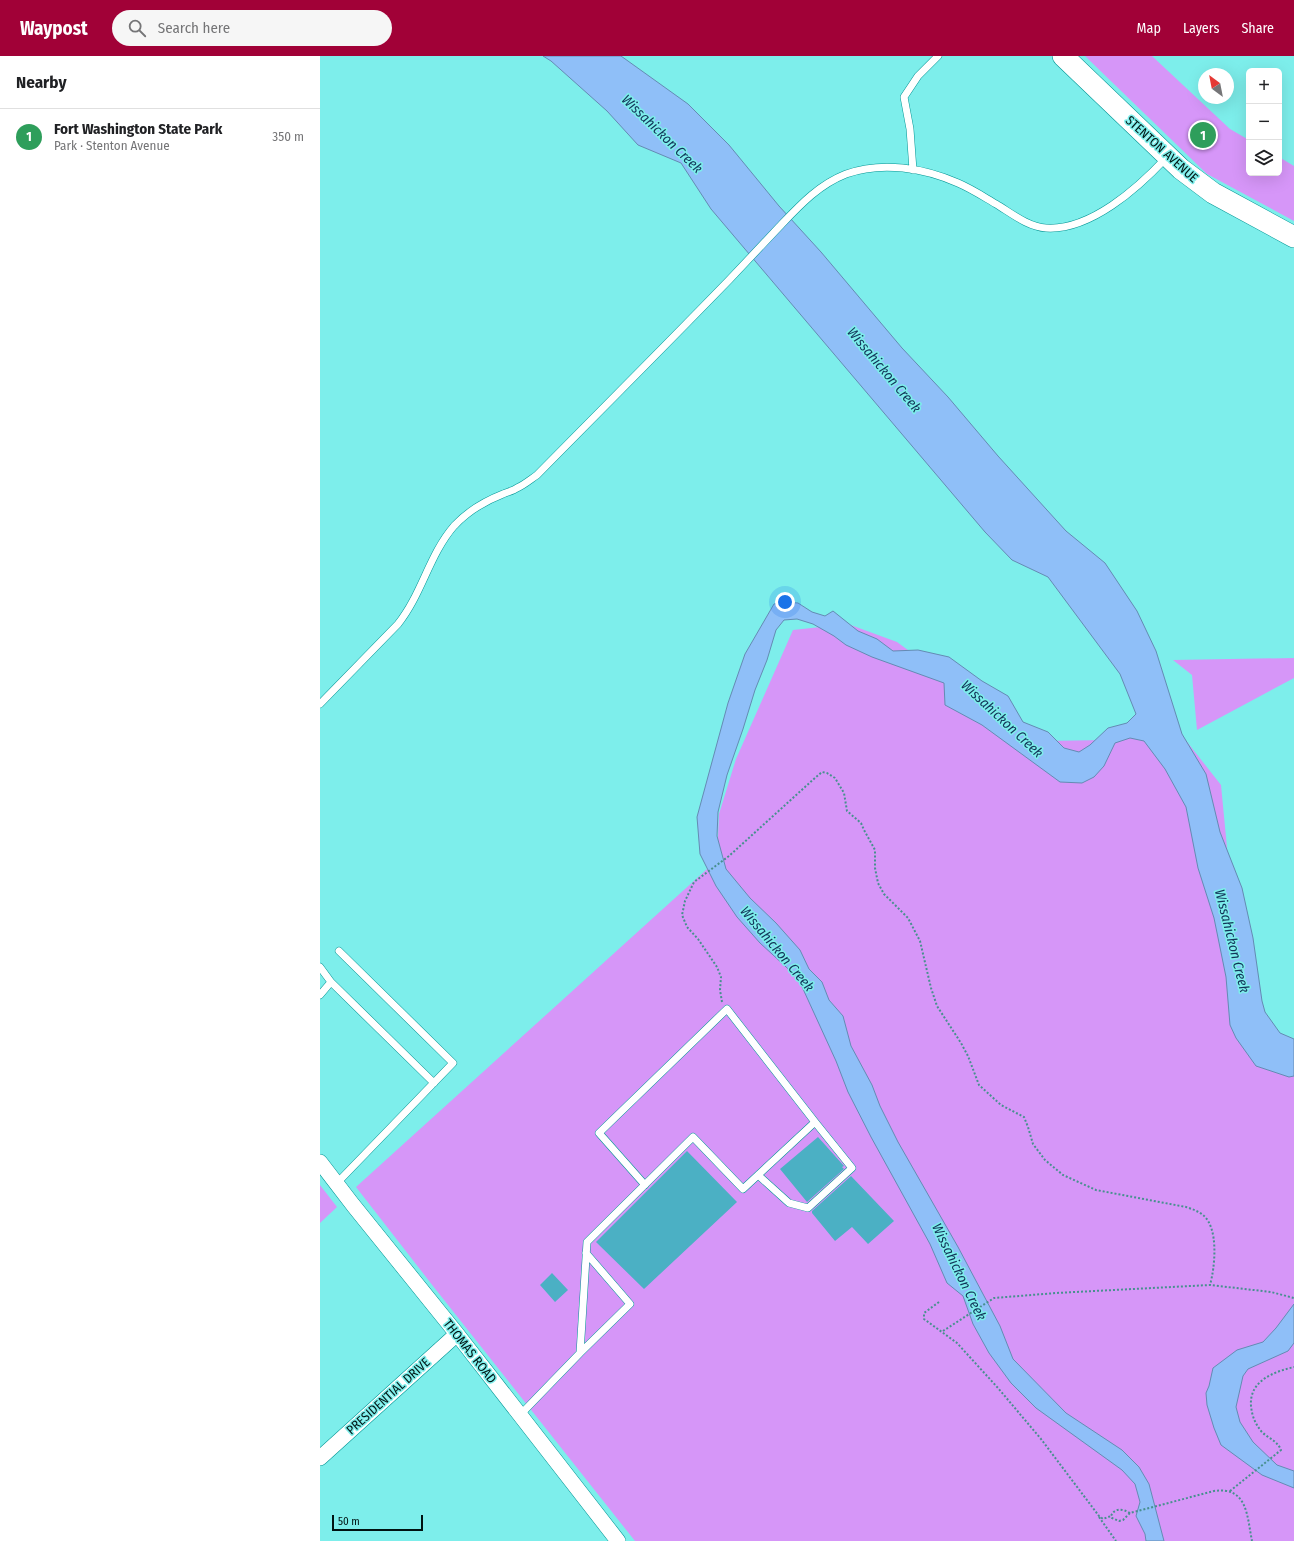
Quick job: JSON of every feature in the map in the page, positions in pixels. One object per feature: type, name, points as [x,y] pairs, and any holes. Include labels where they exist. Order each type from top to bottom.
[{"type":"main road","name":"STENTON AVENUE","points":[[1063,56],[1181,169],[1213,193],[1294,237]]},
{"type":"street","name":"THOMAS ROAD","points":[[320,1162],[520,1415],[613,1539]]},
{"type":"street","name":"PRESIDENTIAL DRIVE","points":[[320,1458],[457,1334]]},
{"type":"lane","points":[[913,170],[910,129],[904,97],[918,76],[938,56]]},
{"type":"lane","points":[[320,704],[408,612],[436,554],[455,525],[473,509],[502,494],[516,489],[537,475],[729,280],[800,204],[825,183],[859,170],[873,167],[913,170],[957,182],[1035,226],[1057,228],[1080,222],[1127,196],[1167,156]]},
{"type":"lane","points":[[336,1183],[454,1063],[339,951]]},
{"type":"lane","points":[[320,968],[331,982],[434,1083]]},
{"type":"lane","points":[[320,995],[331,982]]},
{"type":"lane","points":[[645,1184],[599,1133],[727,1009],[814,1122],[852,1168],[808,1208],[789,1203],[758,1175]]},
{"type":"lane","points":[[580,1353],[587,1242],[645,1184],[693,1137],[743,1189],[814,1122]]},
{"type":"lane","points":[[520,1415],[630,1304],[586,1253]]},
{"type":"path","points":[[727,1009],[721,1000],[721,977],[717,967],[688,927],[682,915],[685,901],[694,882],[729,856],[822,772],[827,773],[835,778],[844,793],[847,811],[861,823],[875,850],[875,868],[878,883],[884,894],[908,918],[920,941],[931,988],[937,1006],[965,1049],[979,1085],[1001,1105],[1024,1117],[1033,1144],[1045,1160],[1063,1175],[1096,1190],[1186,1207],[1204,1216],[1210,1224],[1214,1239],[1213,1274],[1210,1285]]},
{"type":"path","points":[[943,1331],[994,1298],[1070,1292],[1210,1285],[1270,1292],[1294,1298]]},
{"type":"path","points":[[939,1302],[924,1313],[924,1319],[943,1331],[964,1350],[998,1388],[1040,1439],[1116,1541]]},
{"type":"path","points":[[1230,1491],[1281,1450],[1280,1447],[1262,1433],[1254,1421],[1250,1399],[1257,1385],[1263,1379],[1272,1374],[1294,1367]]},
{"type":"path","points":[[1112,1516],[1119,1521],[1123,1520],[1130,1513],[1161,1504],[1214,1490],[1230,1491],[1239,1497],[1246,1509],[1252,1541]]},
{"type":"path","points":[[1098,1516],[1104,1519],[1112,1516],[1112,1512],[1120,1509],[1130,1513]]},
{"type":"shaded area","points":[[1085,56],[1152,56],[1198,99],[1198,104],[1203,104],[1230,129],[1246,138],[1246,176],[1282,176],[1282,159],[1294,166],[1294,221],[1207,174]]},
{"type":"shaded area","points":[[848,624],[897,642],[942,675],[1044,741],[1107,740],[1154,700],[1221,785],[1245,1035],[1294,1049],[1294,1541],[635,1541],[356,1187],[717,860],[719,814],[736,759],[793,630]]},
{"type":"shaded area","points":[[1294,658],[1294,678],[1197,730],[1192,675],[1173,660]]},
{"type":"shaded area","points":[[320,1185],[337,1207],[320,1223]]},
{"type":"water","name":"Wissahickon Creek","points":[[543,56],[621,56],[688,104],[729,145],[779,206],[821,252],[902,348],[948,397],[998,456],[1066,531],[1105,563],[1137,611],[1156,651],[1182,734],[1206,774],[1220,832],[1242,888],[1253,938],[1262,1001],[1265,1012],[1280,1033],[1294,1039],[1294,1076],[1289,1077],[1256,1066],[1236,1038],[1230,1025],[1226,977],[1214,918],[1198,868],[1186,807],[1165,769],[1144,741],[1130,738],[1115,743],[1104,766],[1094,777],[1082,783],[1060,782],[982,725],[945,705],[944,683],[872,657],[846,645],[813,624],[797,619],[784,620],[776,630],[727,775],[718,812],[717,836],[726,869],[750,898],[776,923],[800,950],[809,969],[822,982],[829,1000],[843,1016],[851,1046],[872,1085],[880,1106],[898,1142],[958,1247],[1000,1326],[1013,1359],[1066,1413],[1122,1450],[1139,1467],[1149,1484],[1164,1541],[1146,1541],[1145,1534],[1136,1516],[1140,1502],[1135,1484],[1122,1470],[1036,1408],[1011,1383],[989,1353],[973,1324],[963,1296],[947,1283],[930,1244],[848,1092],[836,1061],[798,978],[760,943],[737,917],[716,886],[700,854],[697,817],[728,703],[745,654],[774,604],[783,602],[798,603],[812,612],[825,616],[833,611],[858,631],[877,639],[893,651],[918,650],[949,657],[982,681],[1008,696],[1023,722],[1048,732],[1064,748],[1079,752],[1090,745],[1108,728],[1127,723],[1136,714],[1120,674],[1048,577],[1012,560],[985,532],[711,209],[681,163],[638,145],[607,111],[551,61]]},
{"type":"water","points":[[1294,1304],[1294,1343],[1288,1351],[1248,1369],[1243,1376],[1236,1407],[1240,1422],[1253,1442],[1277,1465],[1294,1471],[1294,1488],[1262,1475],[1221,1445],[1207,1405],[1206,1393],[1213,1368],[1237,1350],[1263,1342],[1276,1328]]},
{"type":"building","points":[[818,1137],[844,1166],[842,1167],[844,1169],[807,1202],[780,1169]]},
{"type":"building","points":[[687,1151],[737,1202],[644,1289],[596,1242]]},
{"type":"building","points":[[851,1176],[894,1221],[868,1244],[852,1227],[835,1241],[812,1213],[812,1211]]},
{"type":"building","points":[[552,1273],[568,1290],[555,1302],[540,1285]]},
{"type":"place","name":"Fort Washington State Park","points":[[1203,135]]}]
